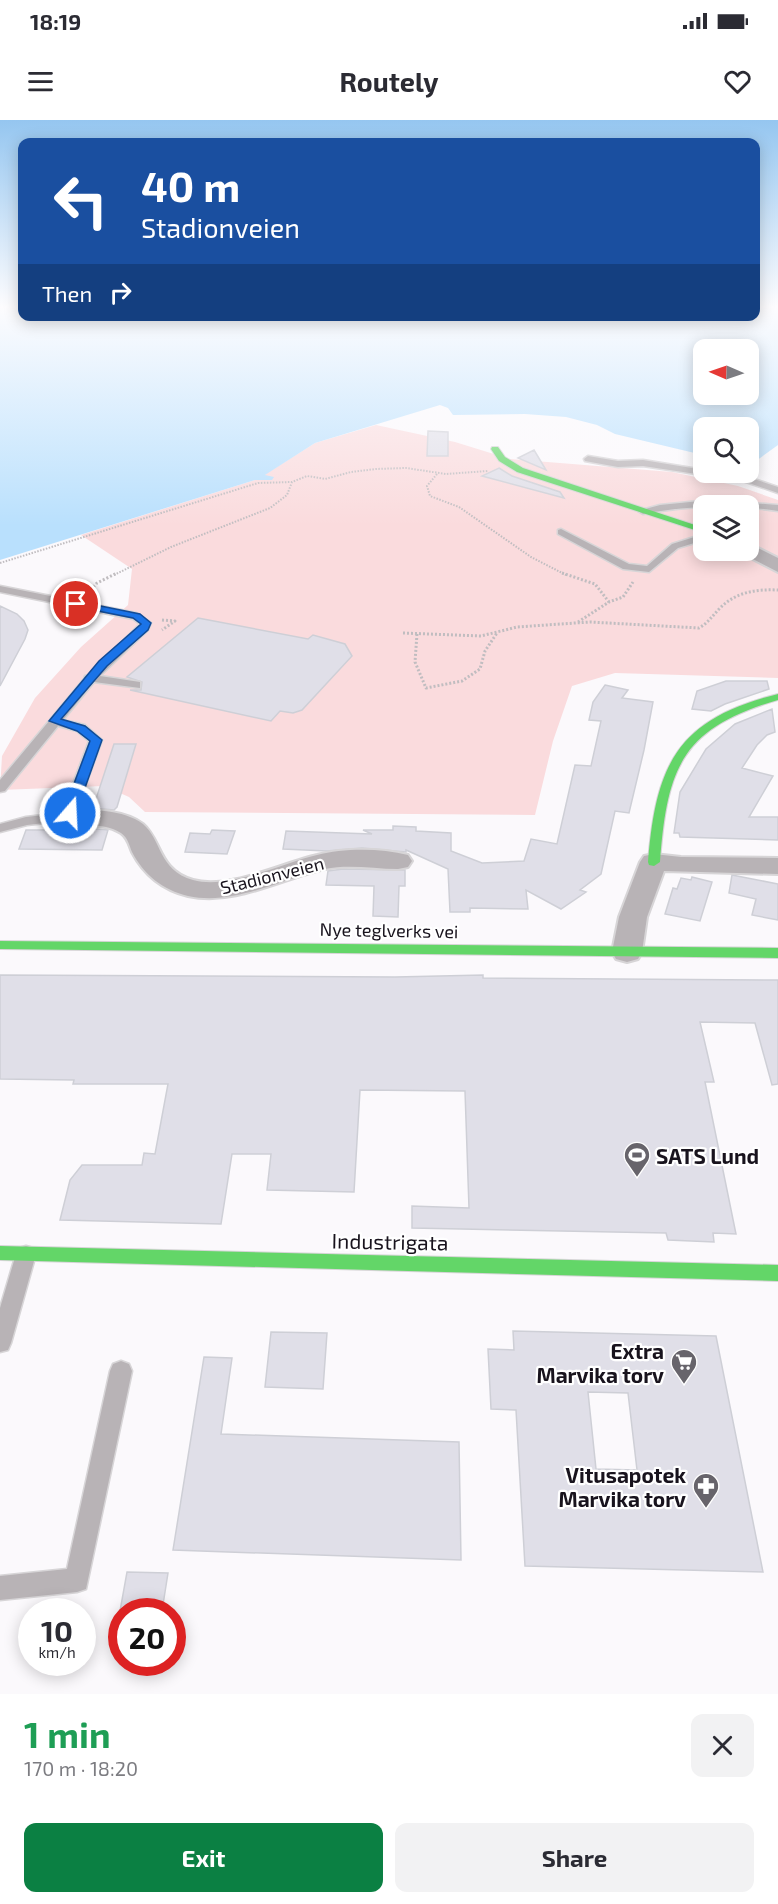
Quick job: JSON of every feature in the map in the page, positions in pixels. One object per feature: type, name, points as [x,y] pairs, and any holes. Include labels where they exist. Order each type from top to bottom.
[{"type":"street","points":[[495,450],[502,459],[513,466],[588,494],[693,527]]},
{"type":"street","points":[[759,555],[778,566]]},
{"type":"street","points":[[627,952],[633,917],[654,862],[656,817],[666,776],[674,759],[686,743],[704,727],[726,715],[778,697]]},
{"type":"street","name":"Stadionveien","points":[[68,817],[103,819],[121,823],[136,832],[147,855],[167,878],[189,888],[208,891],[237,886],[322,862],[398,861]]},
{"type":"street","points":[[654,862],[681,865],[778,866]]},
{"type":"street","name":"Nye teglverks vei","points":[[0,945],[778,953]]},
{"type":"street","name":"Industrigata","points":[[0,1253],[778,1273]]},
{"type":"lane","points":[[588,459],[618,464],[643,463],[745,479],[778,490]]},
{"type":"lane","points":[[643,511],[686,504],[729,501],[778,508]]},
{"type":"lane","points":[[561,532],[627,567],[650,569],[675,546],[693,540]]},
{"type":"lane","points":[[0,589],[136,616],[146,623],[144,628],[89,678],[0,788]]},
{"type":"lane","points":[[89,678],[136,685]]},
{"type":"lane","points":[[54,721],[81,728],[96,740],[68,817]]},
{"type":"lane","name":"Stadionveien","points":[[0,828],[26,821],[68,817]]},
{"type":"lane","points":[[0,1343],[26,1254]]},
{"type":"lane","points":[[0,1588],[77,1580],[121,1371]]},
{"type":"path","points":[[0,563],[258,483],[292,482],[307,476],[324,479],[376,469],[406,468],[437,474],[465,474],[513,466]]},
{"type":"path","points":[[437,474],[427,486],[430,496],[460,507],[531,557],[562,574],[596,584],[609,602]]},
{"type":"path","points":[[76,604],[97,583],[171,547],[270,508],[287,495],[292,482]]},
{"type":"path","points":[[577,623],[609,602],[623,597],[635,578],[650,569]]},
{"type":"path","points":[[403,633],[481,636],[517,627],[577,623],[699,628],[708,623],[721,606],[742,592],[778,590]]},
{"type":"path","points":[[417,634],[412,652],[417,671],[426,688],[462,681],[480,669],[485,651],[498,632]]},
{"type":"shaded area","points":[[376,425],[455,442],[510,459],[672,472],[693,476],[693,483],[724,483],[778,500],[778,678],[615,673],[572,686],[553,741],[535,815],[145,812],[129,797],[104,786],[0,790],[2,756],[35,698],[81,647],[128,605],[132,569],[81,535],[255,480],[272,480],[264,475],[315,443]]},
{"type":"water","points":[[0,379],[693,379],[693,405],[759,405],[759,379],[778,379],[778,445],[759,459],[759,417],[693,417],[693,453],[615,434],[597,425],[566,417],[525,414],[453,415],[448,408],[440,405],[315,443],[265,475],[274,477],[272,480],[255,480],[0,560]]},
{"type":"building","points":[[428,431],[448,432],[448,456],[427,456]]},
{"type":"building","points":[[534,450],[546,470],[518,458]]},
{"type":"building","points":[[499,468],[512,476],[560,492],[564,498],[482,476]]},
{"type":"building","points":[[0,606],[17,614],[24,621],[28,630],[0,686]]},
{"type":"building","points":[[198,618],[308,639],[313,635],[345,644],[352,656],[302,710],[293,713],[280,711],[271,721],[130,690],[141,690],[142,682],[127,677]]},
{"type":"building","points":[[726,681],[767,681],[769,689],[711,711],[692,709],[697,691]]},
{"type":"building","points":[[605,685],[628,690],[622,698],[653,702],[644,750],[629,813],[615,811],[601,874],[580,890],[586,892],[561,909],[526,890],[528,909],[470,908],[470,912],[450,912],[448,869],[406,850],[406,852],[362,848],[327,851],[283,849],[286,831],[372,834],[363,830],[393,830],[393,826],[416,827],[416,831],[451,833],[451,851],[482,863],[524,861],[531,839],[557,844],[575,765],[591,766],[601,721],[589,720],[593,702]]},
{"type":"building","points":[[772,709],[775,732],[767,735],[757,745],[742,768],[773,776],[749,817],[778,817],[778,840],[680,837],[679,833],[674,833],[680,792],[706,749],[735,724]]},
{"type":"building","points":[[114,744],[136,744],[117,807],[114,810],[93,808]]},
{"type":"building","points":[[86,828],[108,830],[102,850],[19,849],[26,830],[86,830]]},
{"type":"building","points":[[212,830],[235,831],[227,854],[185,852],[190,833],[210,834]]},
{"type":"building","points":[[343,869],[405,870],[405,886],[399,886],[398,917],[373,916],[374,886],[326,885],[328,871]]},
{"type":"building","points":[[732,875],[778,884],[778,920],[752,915],[756,899],[729,893]]},
{"type":"building","points":[[692,877],[712,882],[700,921],[665,914],[673,888],[677,889],[681,878],[691,880]]},
{"type":"building","points":[[0,975],[395,977],[483,975],[483,978],[778,980],[778,1084],[772,1085],[755,1023],[700,1022],[714,1082],[705,1082],[736,1234],[713,1233],[714,1242],[668,1240],[666,1233],[412,1228],[412,1206],[469,1208],[465,1091],[360,1090],[354,1192],[267,1190],[271,1154],[232,1154],[221,1224],[60,1220],[70,1180],[82,1165],[142,1165],[144,1153],[155,1154],[168,1084],[73,1084],[74,1080],[0,1079]]},
{"type":"building","points":[[513,1331],[716,1336],[763,1572],[525,1566],[516,1410],[491,1409],[488,1349],[514,1350]],"holes":[[[588,1392],[628,1393],[637,1470],[596,1469]]]},
{"type":"building","points":[[271,1332],[327,1333],[323,1389],[265,1387]]},
{"type":"building","points":[[204,1357],[232,1358],[221,1434],[459,1442],[461,1560],[173,1550]]},
{"type":"building","points":[[127,1572],[168,1573],[164,1598],[122,1598]]},
{"type":"traffic: fast","points":[[495,449],[502,459],[520,470],[693,527]]},
{"type":"traffic: fast","points":[[654,862],[661,800],[669,775],[681,753],[697,734],[718,719],[745,707],[778,697]]},
{"type":"traffic: fast","points":[[0,945],[778,953]]},
{"type":"traffic: fast","points":[[0,1253],[778,1273]]},
{"type":"place","name":"SATS Lund","points":[[637,1178]]},
{"type":"place","name":"Extra Marvika torv","points":[[684,1385]]},
{"type":"place","name":"Vitusapotek Marvika torv","points":[[706,1509]]},
{"type":"route","points":[[70,813],[70,807],[96,740],[88,731],[54,721],[103,663],[144,628],[146,623],[136,616],[76,604]]}]
